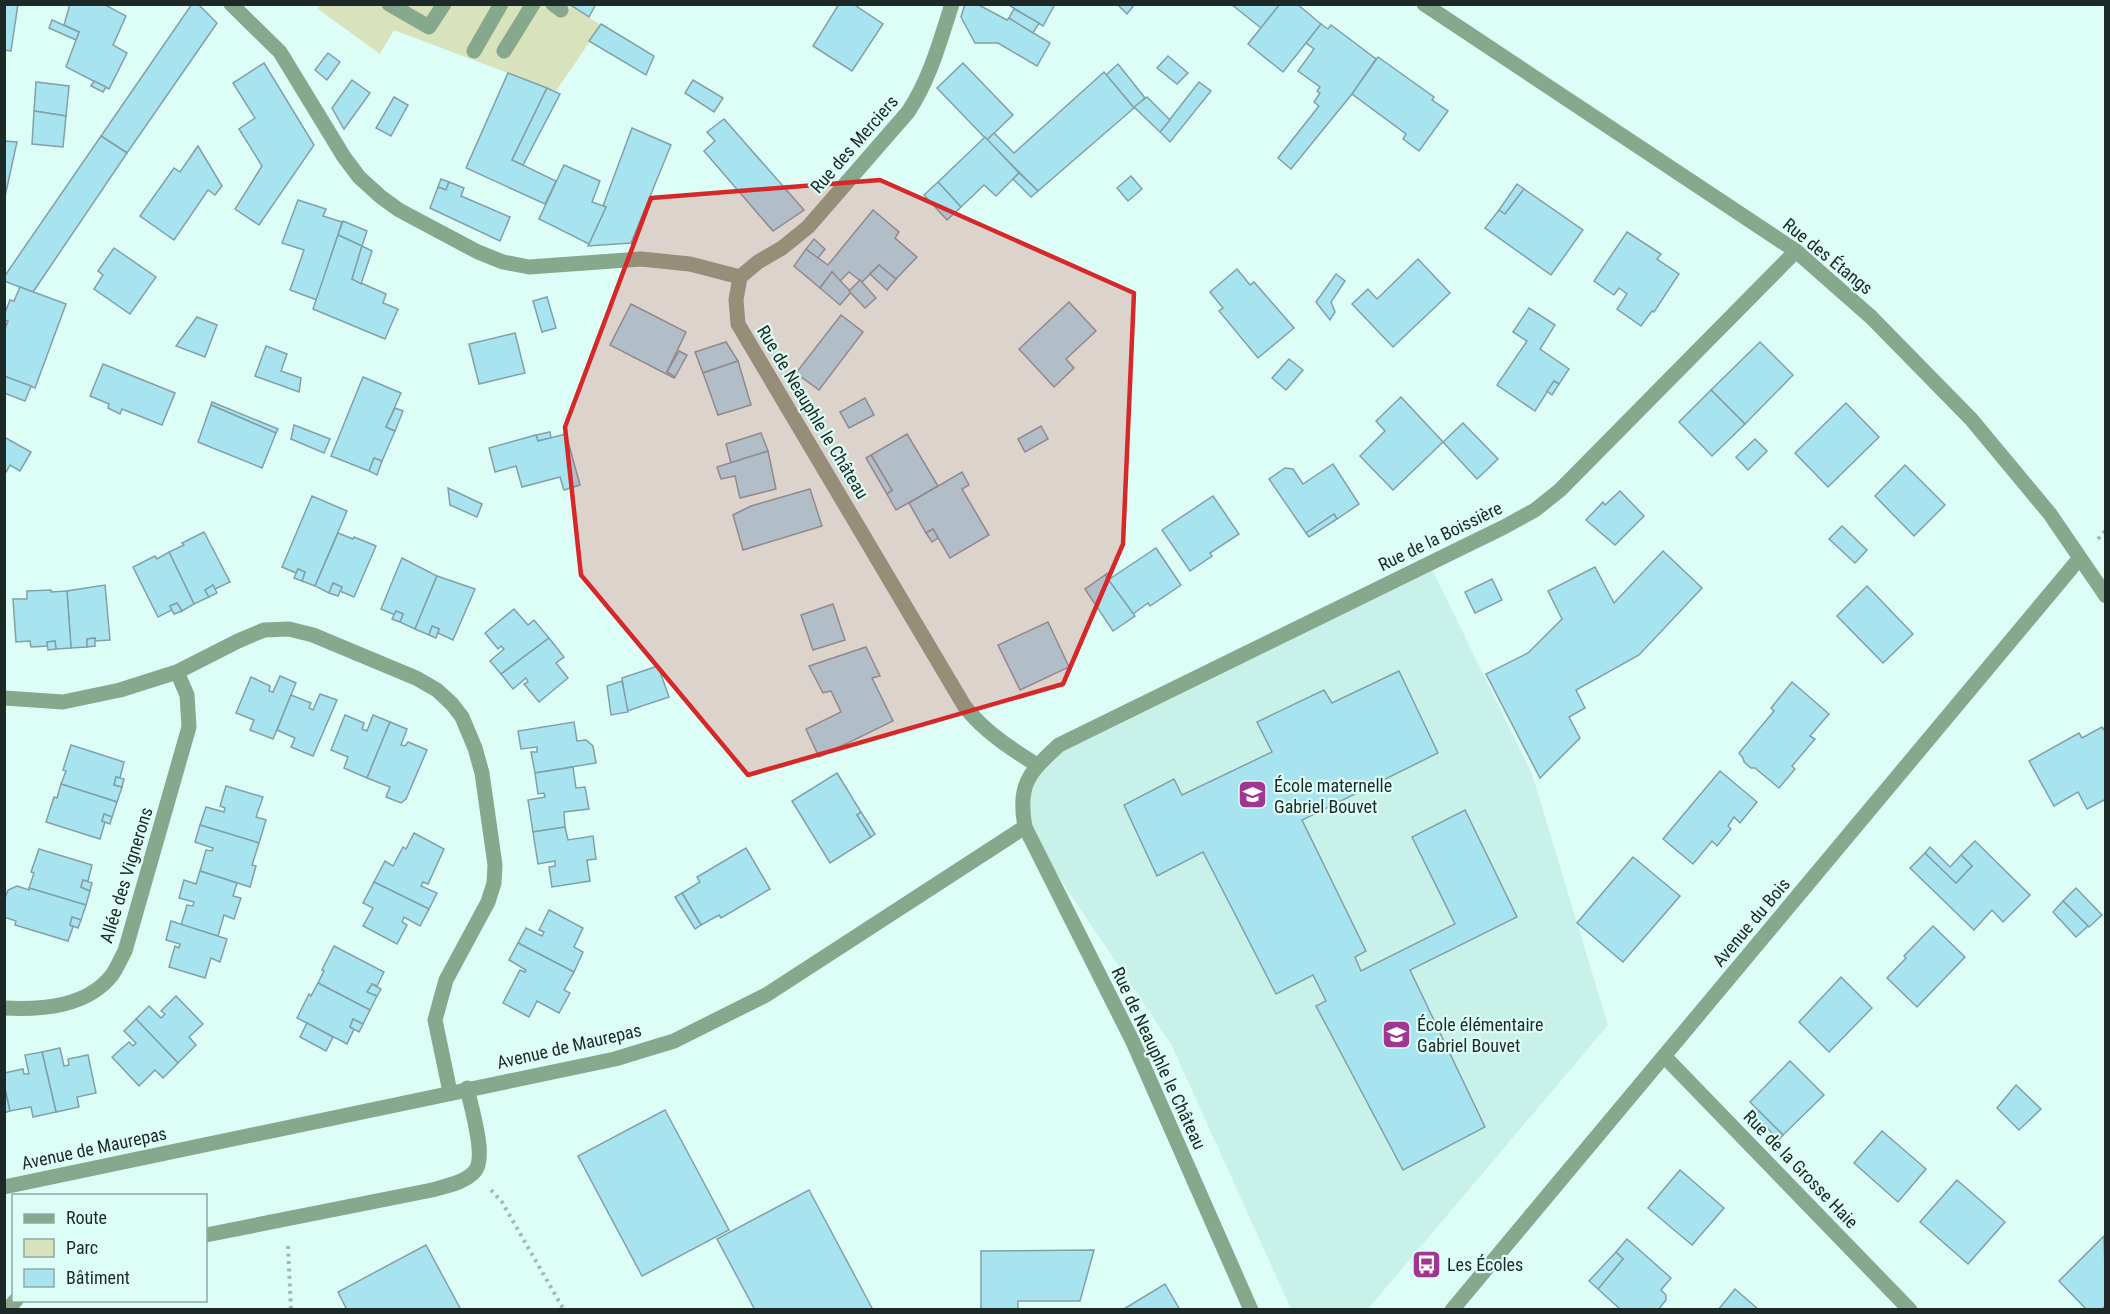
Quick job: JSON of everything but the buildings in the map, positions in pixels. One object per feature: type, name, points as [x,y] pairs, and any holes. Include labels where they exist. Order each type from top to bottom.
[{"type":"street","points":[[231,4],[280,52],[344,157],[359,177],[399,210],[458,242],[503,262],[529,267],[641,259],[690,264],[740,276]]},
{"type":"street","points":[[388,4],[429,27],[444,4]]},
{"type":"street","points":[[474,51],[501,4]]},
{"type":"street","points":[[504,51],[533,4]]},
{"type":"street","name":"Rue des Merciers","points":[[740,276],[782,248],[808,227],[908,112],[925,83],[952,4]]},
{"type":"street","name":"Rue des Étangs","points":[[1424,4],[1796,251],[1871,317],[1971,419],[2050,514],[2106,596]]},
{"type":"street","name":"Rue de la Boissière","points":[[1037,765],[1059,745],[1535,510],[1560,490],[1796,251]]},
{"type":"street","name":"Rue de Neauphle le Château","points":[[740,276],[736,300],[738,324],[964,707],[991,735],[1037,765]]},
{"type":"street","name":"Avenue du Bois","points":[[1452,1310],[2079,559]]},
{"type":"street","points":[[4,698],[63,702],[120,690],[177,672],[264,630],[289,629],[313,635],[416,678],[436,690],[452,704],[462,717],[475,748],[482,773],[495,864],[494,883],[488,902],[446,980],[435,1020],[450,1092]]},
{"type":"street","name":"Allée des Vignerons","points":[[4,1008],[69,1004],[92,992],[111,975],[125,951],[189,727],[187,695],[177,672]]},
{"type":"street","points":[[1025,827],[1021,807],[1026,782],[1037,765]]},
{"type":"street","name":"Rue de Neauphle le Château","points":[[1025,827],[1133,1042],[1251,1310]]},
{"type":"street","name":"Avenue de Maurepas","points":[[4,1187],[467,1088],[615,1059],[674,1041],[766,995],[1025,827]]},
{"type":"street","name":"Rue de la Grosse Haie","points":[[1664,1056],[1910,1310]]},
{"type":"street","points":[[207,1235],[432,1190],[459,1181],[475,1171],[481,1156],[467,1088]]},
{"type":"path","points":[[475,1171],[502,1202],[564,1310]]},
{"type":"path","points":[[287,1218],[291,1310]]},
{"type":"highlighted area","points":[[880,180],[1134,293],[1123,544],[1063,684],[748,775],[581,575],[565,427],[651,198]]},
{"type":"shaded area","points":[[1429,563],[1532,774],[1608,1025],[1368,1309],[1291,1309],[1171,1044],[1025,827],[1026,782],[1059,745]]},
{"type":"green space","points":[[320,4],[569,5],[601,25],[556,91],[394,30],[380,54],[318,9]]},
{"type":"place","name":"École maternelle Gabriel Bouvet","points":[[1253,795]]},
{"type":"place","name":"École élémentaire Gabriel Bouvet","points":[[1396,1034]]},
{"type":"place","name":"Les Écoles","points":[[1426,1264]]}]
